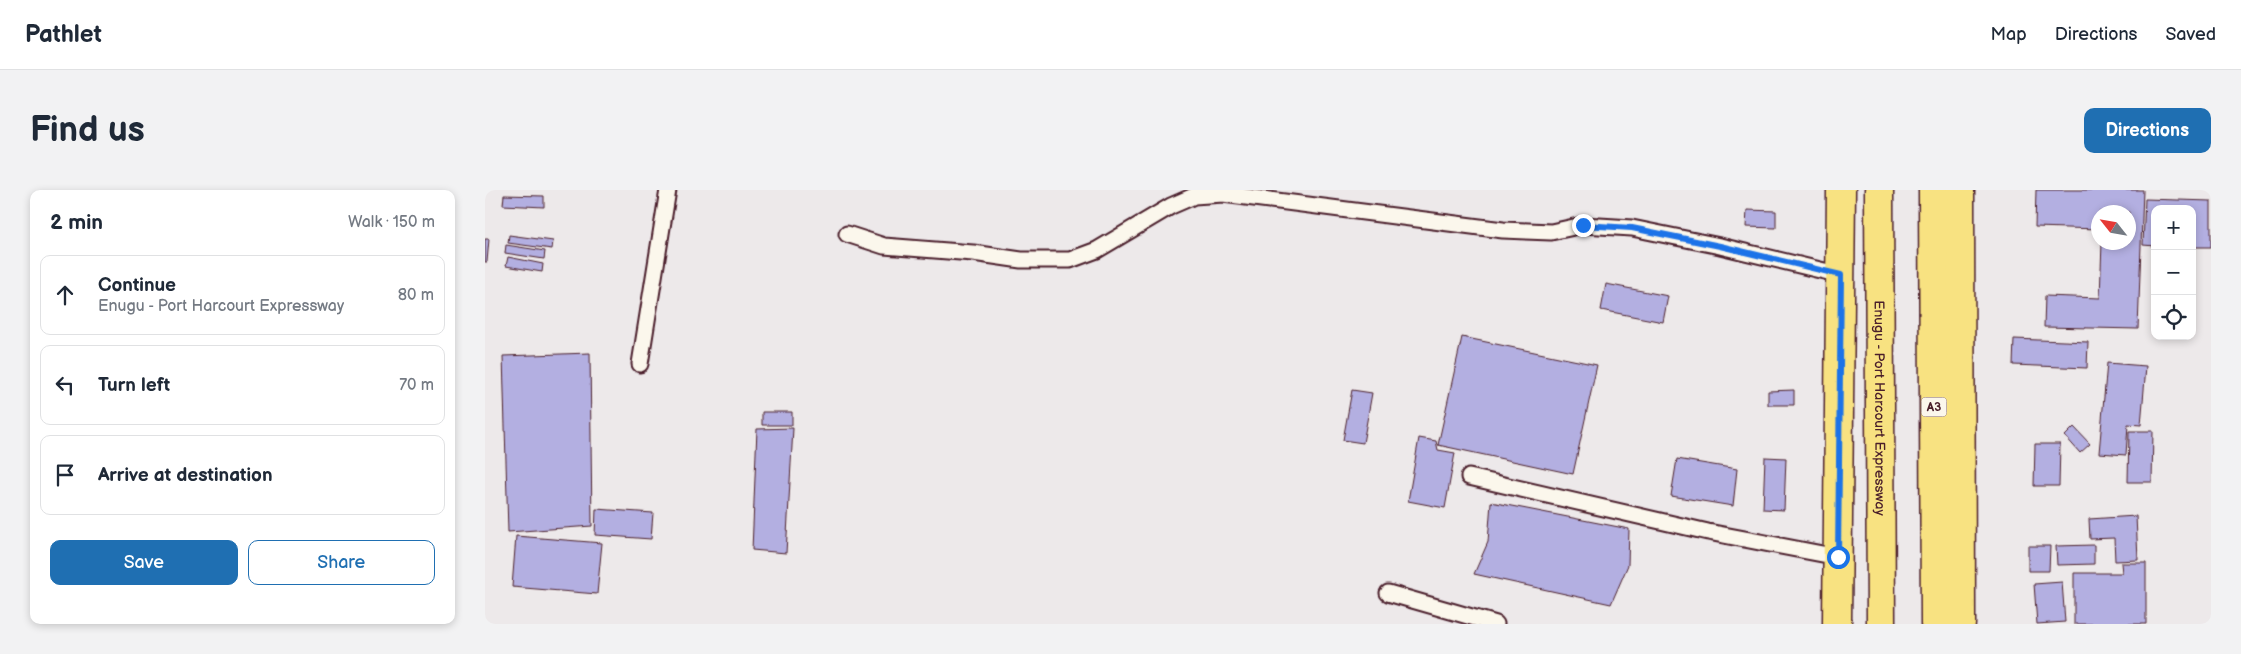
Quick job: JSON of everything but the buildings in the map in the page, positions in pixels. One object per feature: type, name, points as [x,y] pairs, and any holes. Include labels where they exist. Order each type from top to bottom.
[{"type":"main road","points":[[1837,624],[1841,190]]},
{"type":"main road","name":"Enugu - Port Harcourt Expressway","points":[[1879,190],[1881,624]]},
{"type":"main road","name":"A3","points":[[1933,190],[1935,624]]},
{"type":"main road","name":"A3","points":[[1961,190],[1961,624]]},
{"type":"lane","points":[[640,364],[669,190]]},
{"type":"lane","points":[[847,234],[884,246],[973,253],[1021,260],[1070,260],[1097,250],[1171,206],[1194,196],[1223,194],[1503,230],[1551,232],[1583,225],[1632,228],[1720,246],[1841,275]]},
{"type":"lane","points":[[1469,477],[1708,532],[1838,557]]},
{"type":"lane","points":[[1388,593],[1496,624]]},
{"type":"route","points":[[1583,225],[1632,228],[1720,246],[1841,275],[1838,557]]}]
